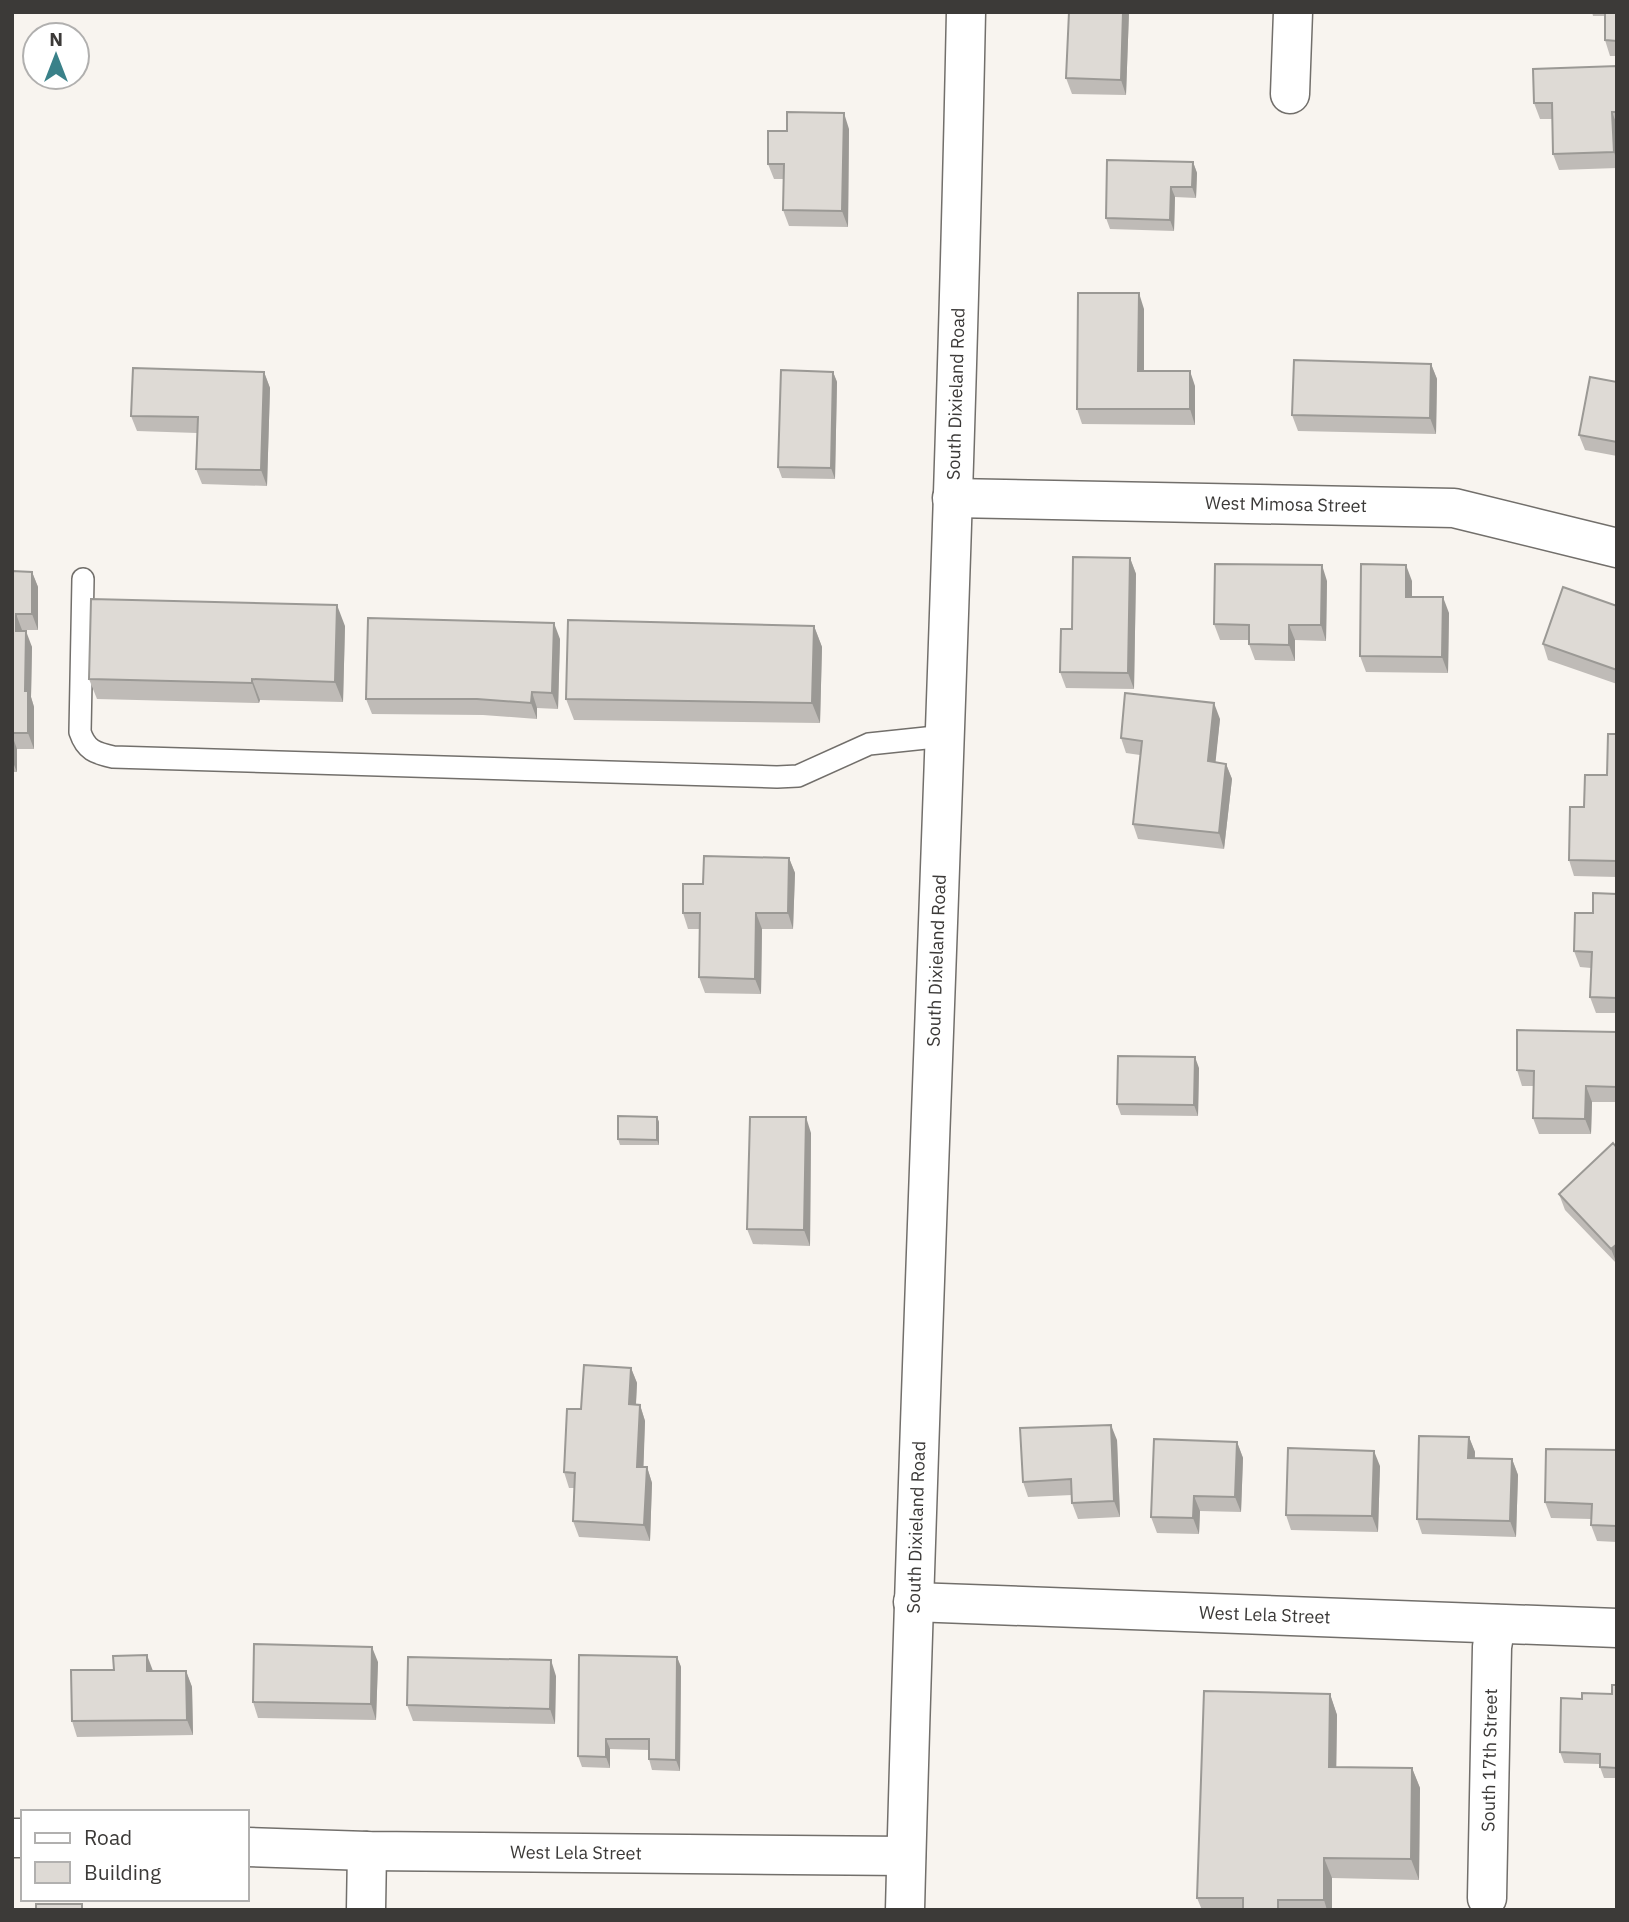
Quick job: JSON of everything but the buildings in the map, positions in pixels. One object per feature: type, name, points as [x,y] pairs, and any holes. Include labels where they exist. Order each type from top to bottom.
[{"type":"street","name":"South Dixieland Road","points":[[905,1910],[913,1602],[959,340],[966,12]]},
{"type":"street","points":[[1290,94],[1293,12]]},
{"type":"street","name":"West Mimosa Street","points":[[952,498],[1454,508],[1617,548]]},
{"type":"street","name":"West Lela Street","points":[[913,1602],[1617,1628]]},
{"type":"street","name":"South 17th Street","points":[[1487,1904],[1492,1647],[1496,1624]]},
{"type":"street","name":"West Lela Street","points":[[248,1847],[367,1851],[906,1856]]},
{"type":"street","points":[[366,1910],[367,1851]]},
{"type":"lane","points":[[83,579],[80,732],[84,745],[96,753],[113,757],[778,777],[798,776],[869,744],[945,736]]}]
